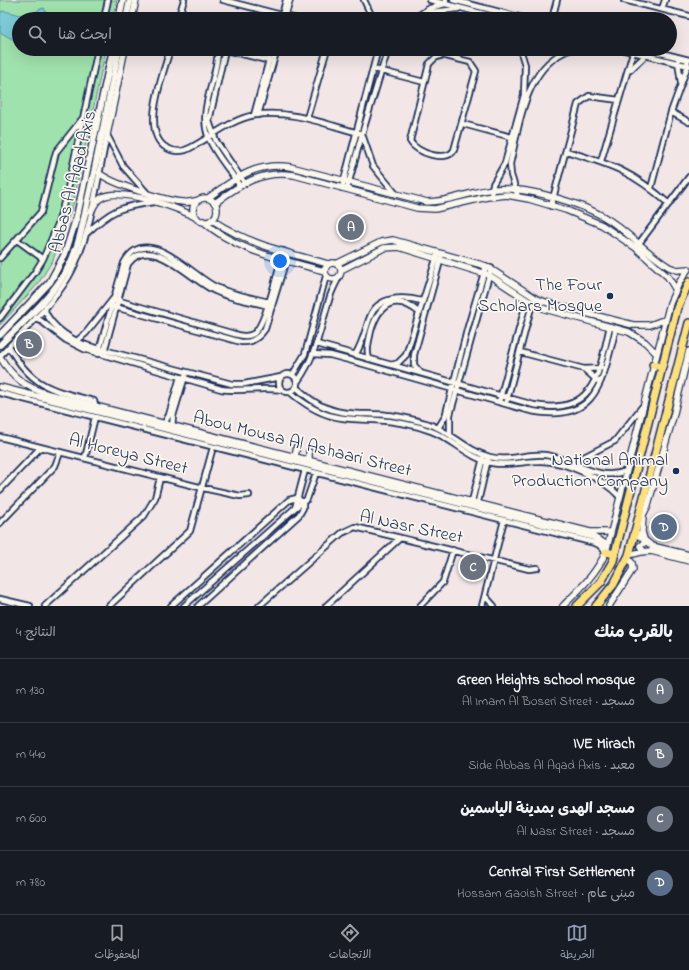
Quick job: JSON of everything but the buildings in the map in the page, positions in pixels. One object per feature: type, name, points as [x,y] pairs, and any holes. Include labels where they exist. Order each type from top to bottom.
[{"type":"main road","points":[[124,12],[131,1]]},
{"type":"main road","points":[[128,12],[131,1]]},
{"type":"main road","points":[[111,56],[115,56]]},
{"type":"main road","name":"Abbas Al Aqad Axis","points":[[0,346],[44,304],[59,283],[72,259],[88,212],[101,153],[111,72],[111,56]]},
{"type":"main road","name":"Abbas Al Aqad Axis","points":[[0,335],[50,282],[65,254],[77,216],[111,72],[117,56]]},
{"type":"main road","points":[[577,606],[601,582],[610,568],[615,554],[677,308],[689,282]]},
{"type":"main road","points":[[596,606],[614,584],[628,557],[636,522],[680,373],[689,323]]},
{"type":"main road","points":[[653,365],[662,367]]},
{"type":"main road","points":[[606,552],[615,554]]},
{"type":"street","points":[[105,12],[108,0]]},
{"type":"street","points":[[180,12],[184,0]]},
{"type":"street","points":[[223,0],[266,12]]},
{"type":"street","points":[[285,12],[286,0]]},
{"type":"street","points":[[286,12],[290,0]]},
{"type":"street","points":[[364,0],[370,12]]},
{"type":"street","points":[[430,0],[445,2],[477,12]]},
{"type":"street","points":[[453,0],[499,12]]},
{"type":"street","points":[[554,12],[557,0]]},
{"type":"street","points":[[624,0],[674,12]]},
{"type":"street","points":[[662,9],[665,0]]},
{"type":"street","points":[[131,1],[132,12]]},
{"type":"street","points":[[425,12],[445,2]]},
{"type":"street","points":[[432,12],[463,8]]},
{"type":"street","points":[[677,13],[689,16]]},
{"type":"street","points":[[0,318],[22,292],[43,259],[64,204],[97,56]]},
{"type":"street","points":[[0,356],[36,317],[44,304],[63,285],[73,269],[86,234],[88,212],[99,173],[101,153],[107,135],[124,56]]},
{"type":"street","points":[[168,56],[154,117],[155,136],[164,146],[176,151],[190,149],[210,135],[235,121],[256,115],[280,115],[307,118],[359,133]]},
{"type":"street","points":[[218,56],[206,110],[206,128],[218,144],[242,184]]},
{"type":"street","points":[[210,135],[210,112],[222,56]]},
{"type":"street","points":[[251,56],[271,61]]},
{"type":"street","points":[[256,115],[271,56]]},
{"type":"street","points":[[271,61],[274,56]]},
{"type":"street","points":[[307,118],[325,56]]},
{"type":"street","points":[[345,188],[377,56]]},
{"type":"street","points":[[386,56],[359,133],[373,166],[396,194]]},
{"type":"street","points":[[438,56],[457,58],[470,62],[476,71],[463,124],[454,150],[448,156],[425,152],[412,145],[410,137],[424,82],[429,64],[438,56]]},
{"type":"street","points":[[522,56],[524,64],[526,95]]},
{"type":"street","points":[[491,196],[491,189],[508,163],[526,95],[536,76],[548,62],[556,56]]},
{"type":"street","points":[[601,162],[632,56]]},
{"type":"street","points":[[628,73],[634,65],[645,56]]},
{"type":"street","points":[[650,56],[688,66]]},
{"type":"street","points":[[651,188],[672,112],[688,66],[688,60],[672,56]]},
{"type":"street","points":[[680,58],[678,63],[681,83]]},
{"type":"street","points":[[374,69],[424,82]]},
{"type":"street","points":[[551,206],[578,104],[586,97],[594,96],[619,100]]},
{"type":"street","points":[[672,112],[689,122]]},
{"type":"street","points":[[0,258],[41,212],[56,152],[84,117]]},
{"type":"street","points":[[463,124],[514,138]]},
{"type":"street","points":[[107,135],[123,166],[146,192]]},
{"type":"street","points":[[566,151],[629,173],[651,188],[669,204]]},
{"type":"street","points":[[508,163],[510,175],[517,190],[518,197]]},
{"type":"street","points":[[99,173],[121,186],[182,202],[208,198],[238,177],[257,168],[283,166],[347,181],[419,201],[434,202],[491,189],[517,190],[554,198],[597,213],[638,246],[668,277],[676,290]]},
{"type":"street","points":[[215,203],[242,184],[266,174],[287,174],[426,209],[444,207],[491,196],[518,197],[591,219],[638,246],[669,267],[677,270],[688,268]]},
{"type":"street","points":[[638,246],[689,177]]},
{"type":"street","points":[[88,212],[98,200],[112,195],[133,197],[154,202],[176,208],[203,221],[219,235],[234,244],[326,274],[332,279],[338,277]]},
{"type":"street","points":[[208,198],[215,203],[217,212],[212,220]]},
{"type":"street","points":[[197,218],[194,208],[199,200]]},
{"type":"street","points":[[86,234],[103,218],[116,210],[154,202]]},
{"type":"street","points":[[203,221],[212,220],[246,240],[328,264],[336,264],[387,240],[399,241],[486,274],[532,304],[552,311],[613,327],[646,326],[666,319]]},
{"type":"street","points":[[17,240],[43,259]]},
{"type":"street","points":[[290,392],[296,388],[298,381],[308,366],[317,344],[329,299],[341,270],[389,247],[399,247],[488,267],[546,303],[624,327],[640,338],[656,353]]},
{"type":"street","points":[[98,351],[124,262],[132,252],[138,249],[158,250],[172,255],[214,289]]},
{"type":"street","points":[[111,306],[222,337],[247,342],[262,334],[286,252]]},
{"type":"street","points":[[103,356],[128,264],[135,255],[140,253],[159,256],[169,260],[214,289],[270,304]]},
{"type":"street","points":[[389,365],[398,363],[406,355],[422,301],[440,256]]},
{"type":"street","points":[[420,372],[414,365],[413,358],[440,256]]},
{"type":"street","points":[[44,304],[45,311],[52,325],[70,342],[98,351],[105,350],[184,372],[238,384],[292,374],[305,354],[328,264]]},
{"type":"street","points":[[336,264],[341,270]]},
{"type":"street","points":[[438,428],[445,417],[453,381],[488,267]]},
{"type":"street","points":[[563,606],[598,569],[606,552],[656,353],[676,290],[688,268]]},
{"type":"street","points":[[450,434],[449,422],[460,383],[486,274]]},
{"type":"street","points":[[355,355],[361,346],[370,316],[382,302],[396,298],[422,301]]},
{"type":"street","points":[[77,341],[86,333],[107,304],[113,299],[246,336],[255,333],[260,326],[270,304]]},
{"type":"street","points":[[499,402],[527,300]]},
{"type":"street","points":[[369,359],[368,344],[375,319],[381,309],[391,304],[400,302],[411,305],[424,316]]},
{"type":"street","points":[[506,404],[532,304]]},
{"type":"street","points":[[36,317],[77,341],[98,351],[103,356],[182,379],[229,390],[260,388],[290,392],[313,408],[332,416],[353,420],[397,422],[430,430],[485,461],[504,464],[541,461],[569,464],[602,482],[619,496]]},
{"type":"street","points":[[313,354],[330,355],[407,375],[506,404],[544,413],[571,411],[589,401],[603,368],[613,327]]},
{"type":"street","points":[[222,337],[224,331]]},
{"type":"street","points":[[246,336],[247,342]]},
{"type":"street","points":[[317,344],[389,365],[453,381],[541,407],[565,406],[582,399],[598,382]]},
{"type":"street","points":[[9,347],[27,372],[48,394]]},
{"type":"street","points":[[645,542],[642,532],[643,516],[660,461],[680,373],[689,351]]},
{"type":"street","points":[[520,352],[584,369],[603,368]]},
{"type":"street","name":"Abou Mousa Al Ashaari Street","points":[[0,356],[13,375],[24,385],[48,394],[163,426],[474,505],[596,538],[604,544],[606,552]]},
{"type":"street","points":[[360,363],[362,357]]},
{"type":"street","points":[[407,375],[408,369]]},
{"type":"street","points":[[584,369],[598,382]]},
{"type":"street","points":[[172,428],[173,416],[184,372]]},
{"type":"street","points":[[292,374],[298,381]]},
{"type":"street","points":[[281,377],[279,383],[282,390]]},
{"type":"street","points":[[163,426],[169,415],[182,379]]},
{"type":"street","name":"Abou Mousa Al Ashaari Street","points":[[0,388],[48,394],[163,426]]},
{"type":"street","points":[[296,388],[313,401],[333,410],[347,413],[399,416],[438,428],[486,456],[508,459],[544,455],[585,469],[609,475],[626,471]]},
{"type":"street","points":[[0,393],[598,544],[606,552]]},
{"type":"street","points":[[569,464],[615,441],[642,407]]},
{"type":"street","points":[[85,458],[95,417]]},
{"type":"street","name":"Al Horeya Street","points":[[0,437],[160,478],[240,496],[249,495]]},
{"type":"street","points":[[295,457],[296,446]]},
{"type":"street","points":[[109,606],[189,534],[192,528],[213,447]]},
{"type":"street","points":[[0,490],[40,448]]},
{"type":"street","name":"Abou Mousa Al Ashaari Street","points":[[258,450],[273,449],[309,461],[367,473],[414,486],[474,505],[590,532],[611,532]]},
{"type":"street","points":[[309,452],[309,461]]},
{"type":"street","points":[[0,523],[55,466],[60,453]]},
{"type":"street","points":[[474,505],[486,456]]},
{"type":"street","points":[[294,508],[305,470]]},
{"type":"street","points":[[184,606],[294,508],[303,502],[309,494],[316,473]]},
{"type":"street","points":[[44,606],[144,516],[155,498],[160,478]]},
{"type":"street","points":[[171,606],[286,503],[297,498],[303,502],[304,508],[299,515],[198,606]]},
{"type":"street","points":[[636,522],[643,516]]},
{"type":"street","points":[[482,606],[504,520]]},
{"type":"street","name":"Al Nasr Street","points":[[259,606],[346,530],[359,528],[529,569],[537,568]]},
{"type":"street","points":[[634,532],[652,546],[689,555]]},
{"type":"street","points":[[326,606],[400,538]]},
{"type":"street","points":[[643,551],[640,546],[645,542]]},
{"type":"street","points":[[420,606],[443,582],[453,550]]},
{"type":"street","points":[[232,551],[238,558]]},
{"type":"street","points":[[609,606],[633,568],[628,557],[643,551],[651,551],[689,561]]},
{"type":"street","points":[[225,569],[231,575]]},
{"type":"street","points":[[202,590],[209,596]]},
{"type":"street","points":[[485,596],[494,606]]},
{"type":"street","points":[[0,599],[30,606]]},
{"type":"street","points":[[264,601],[268,606]]},
{"type":"green space","points":[[0,0],[117,0],[114,12],[12,12],[12,56],[105,56],[73,204],[53,260],[38,284],[0,325]]},
{"type":"water","points":[[44,8],[46,12],[35,12]]},
{"type":"water","points":[[2,11],[12,13],[12,39],[0,32],[0,14]]},
{"type":"place","name":"Green Heights school mosque","points":[[351,227]]},
{"type":"place","name":"The Four Scholars Mosque","points":[[610,296]]},
{"type":"place","name":"IVE Mirach","points":[[29,344]]},
{"type":"place","name":"National Animal Production Company","points":[[676,471]]},
{"type":"place","name":"Central First Settlement","points":[[664,527]]},
{"type":"place","name":"مسجد الهدى بمدينة الياسمين","points":[[473,567]]}]
